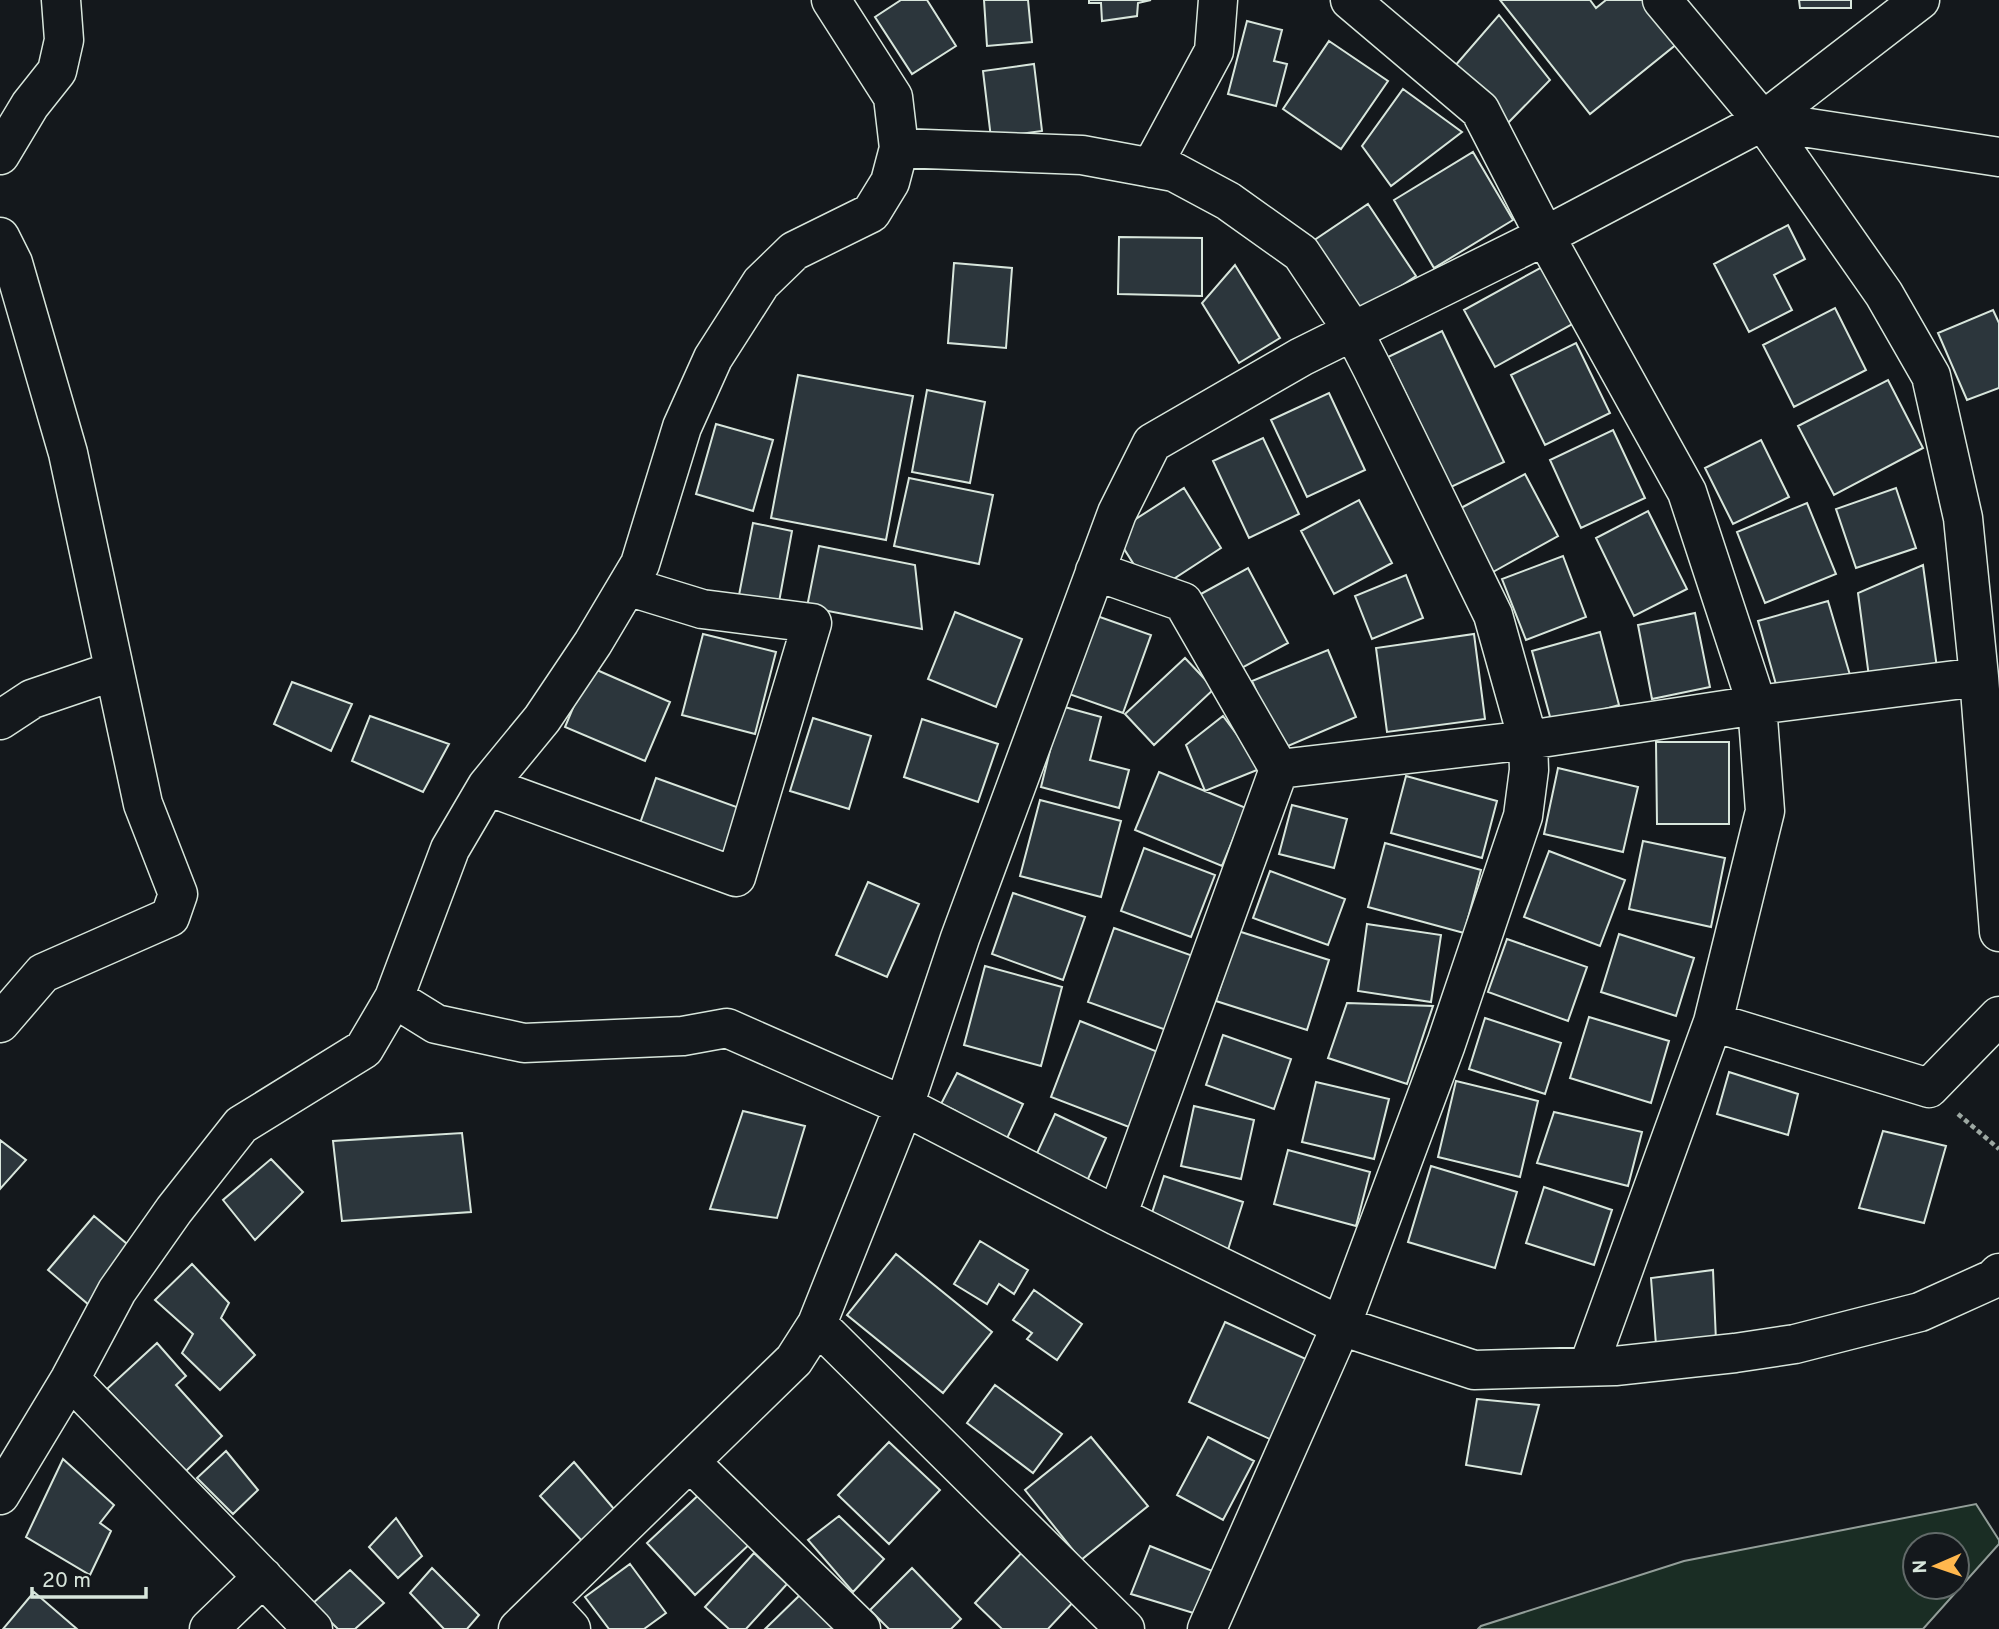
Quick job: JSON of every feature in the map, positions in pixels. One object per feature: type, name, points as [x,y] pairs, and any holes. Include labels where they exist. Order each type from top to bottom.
[{"type":"street","points":[[0,155],[30,105],[57,71],[64,40],[61,0]]},
{"type":"street","points":[[0,1495],[70,1379],[117,1291],[174,1210],[241,1125],[364,1049],[394,998],[450,849],[487,786],[542,719],[593,643],[640,564],[682,427],[713,358],[761,283],[794,251],[871,213],[890,181],[899,148],[893,97],[831,0]]},
{"type":"street","points":[[1151,168],[1214,51],[1218,0]]},
{"type":"street","points":[[1350,0],[1480,110],[1545,236],[1687,492],[1757,705],[1765,810],[1713,1022],[1589,1366]]},
{"type":"street","points":[[1662,0],[1763,121],[1884,294],[1931,376],[1963,518],[1979,677],[1999,932]]},
{"type":"street","points":[[518,1629],[793,1360],[817,1324],[904,1106],[960,938],[1117,513],[1152,443],[1301,356],[1545,236],[1763,121],[1912,3]]},
{"type":"street","points":[[1763,121],[1999,157]]},
{"type":"street","points":[[899,148],[1082,155],[1174,172],[1228,201],[1301,253],[1353,331],[1493,615],[1528,740],[1530,770],[1524,816],[1446,1044],[1341,1326],[1207,1629]]},
{"type":"street","points":[[0,237],[13,263],[68,453],[143,804],[178,894],[170,917],[43,973],[0,1023]]},
{"type":"street","points":[[1096,571],[1183,602],[1279,769],[1117,1216]]},
{"type":"street","points":[[487,786],[736,877],[812,623],[702,609],[627,586]]},
{"type":"street","points":[[0,720],[32,699],[114,671]]},
{"type":"street","points":[[1279,769],[1528,740],[1757,705],[1979,677]]},
{"type":"street","points":[[394,998],[436,1024],[524,1043],[683,1036],[727,1028],[904,1106],[1117,1216],[1341,1326],[1474,1370],[1615,1366],[1795,1344],[1920,1312],[1993,1279],[1999,1273]]},
{"type":"street","points":[[1713,1022],[1929,1088],[1999,1016]]},
{"type":"street","points":[[817,1324],[1125,1629]]},
{"type":"street","points":[[70,1379],[313,1629]]},
{"type":"street","points":[[690,1462],[861,1629]]},
{"type":"street","points":[[209,1629],[263,1577]]},
{"type":"street","points":[[546,1602],[572,1629]]},
{"type":"path","points":[[1929,1088],[1999,1149]]},
{"type":"green space","points":[[1976,1504],[1999,1540],[1999,1544],[1971,1575],[1971,1531],[1901,1531],[1901,1601],[1948,1601],[1923,1629],[1478,1629],[1684,1561]]},
{"type":"building","points":[[901,0],[927,0],[956,46],[912,74],[875,17]]},
{"type":"building","points":[[984,0],[1028,0],[1032,42],[987,46]]},
{"type":"building","points":[[1089,0],[1151,0],[1138,3],[1137,16],[1102,21],[1101,3],[1089,3]]},
{"type":"building","points":[[1500,0],[1590,0],[1596,8],[1606,0],[1653,0],[1683,39],[1590,114]]},
{"type":"building","points":[[1799,0],[1851,0],[1851,8],[1800,8]]},
{"type":"building","points":[[1499,15],[1550,80],[1506,125],[1454,67]]},
{"type":"building","points":[[1247,21],[1282,30],[1274,61],[1287,64],[1276,106],[1228,94]]},
{"type":"building","points":[[1329,41],[1388,81],[1341,149],[1283,109]]},
{"type":"building","points":[[1034,64],[1042,131],[991,138],[983,71]]},
{"type":"building","points":[[1403,89],[1462,132],[1391,186],[1362,146]]},
{"type":"building","points":[[1473,152],[1513,220],[1434,268],[1394,200]]},
{"type":"building","points":[[1368,204],[1416,276],[1355,317],[1307,245]]},
{"type":"building","points":[[1788,225],[1805,259],[1774,275],[1792,310],[1749,332],[1714,264]]},
{"type":"building","points":[[1119,237],[1202,238],[1202,296],[1118,294]]},
{"type":"building","points":[[954,263],[1012,268],[1006,348],[948,343]]},
{"type":"building","points":[[1235,265],[1280,338],[1239,363],[1202,303]]},
{"type":"building","points":[[1542,267],[1574,323],[1495,367],[1464,310]]},
{"type":"building","points":[[1835,308],[1866,370],[1794,407],[1763,345]]},
{"type":"building","points":[[1993,310],[1999,323],[1999,388],[1967,400],[1938,333]]},
{"type":"building","points":[[1442,331],[1504,462],[1451,487],[1388,357]]},
{"type":"building","points":[[1576,343],[1610,413],[1545,445],[1511,375]]},
{"type":"building","points":[[798,375],[913,396],[886,540],[771,518]]},
{"type":"building","points":[[1888,380],[1923,448],[1834,495],[1798,426]]},
{"type":"building","points":[[927,390],[985,402],[970,483],[912,472]]},
{"type":"building","points":[[1329,393],[1365,470],[1307,497],[1271,420]]},
{"type":"building","points":[[716,424],[773,440],[753,511],[696,494]]},
{"type":"building","points":[[1613,430],[1645,498],[1581,528],[1550,460]]},
{"type":"building","points":[[1263,438],[1299,514],[1249,538],[1213,461]]},
{"type":"building","points":[[1761,440],[1789,497],[1733,524],[1705,468]]},
{"type":"building","points":[[1525,474],[1558,536],[1493,572],[1459,509]]},
{"type":"building","points":[[909,478],[993,495],[979,564],[894,546]]},
{"type":"building","points":[[1184,488],[1221,548],[1152,593],[1114,533]]},
{"type":"building","points":[[1896,488],[1916,548],[1856,568],[1836,509]]},
{"type":"building","points":[[1359,500],[1392,563],[1334,594],[1301,531]]},
{"type":"building","points":[[1807,503],[1836,574],[1765,603],[1737,532]]},
{"type":"building","points":[[1648,511],[1687,589],[1634,616],[1596,538]]},
{"type":"building","points":[[753,523],[792,531],[779,602],[739,595]]},
{"type":"building","points":[[819,546],[915,565],[922,629],[807,607]]},
{"type":"building","points":[[1563,556],[1586,617],[1526,640],[1502,579]]},
{"type":"building","points":[[1923,565],[1937,668],[1869,677],[1858,593]]},
{"type":"building","points":[[1248,568],[1288,643],[1238,670],[1199,595]]},
{"type":"building","points":[[1406,575],[1423,618],[1372,639],[1355,596]]},
{"type":"building","points":[[1828,601],[1850,675],[1779,695],[1758,621]]},
{"type":"building","points":[[955,612],[1022,639],[996,707],[928,679]]},
{"type":"building","points":[[1695,613],[1710,687],[1652,699],[1638,625]]},
{"type":"building","points":[[1097,616],[1151,635],[1123,713],[1069,694]]},
{"type":"building","points":[[1600,632],[1619,705],[1552,724],[1532,651]]},
{"type":"building","points":[[703,634],[776,652],[755,734],[682,715]]},
{"type":"building","points":[[1474,634],[1485,719],[1387,732],[1376,648]]},
{"type":"building","points":[[1328,650],[1356,717],[1281,749],[1252,681]]},
{"type":"building","points":[[1185,658],[1214,689],[1154,745],[1125,714]]},
{"type":"building","points":[[590,667],[670,702],[645,761],[565,727]]},
{"type":"building","points":[[292,682],[352,704],[331,751],[274,724]]},
{"type":"building","points":[[1061,706],[1101,717],[1090,760],[1129,770],[1119,808],[1041,787]]},
{"type":"building","points":[[370,716],[449,744],[423,792],[352,761]]},
{"type":"building","points":[[1223,716],[1262,768],[1205,791],[1186,745]]},
{"type":"building","points":[[813,718],[871,736],[849,809],[790,791]]},
{"type":"building","points":[[922,719],[998,744],[978,802],[904,777]]},
{"type":"building","points":[[1656,742],[1729,742],[1729,824],[1657,824]]},
{"type":"building","points":[[1558,768],[1638,787],[1623,852],[1544,834]]},
{"type":"building","points":[[1159,772],[1246,808],[1222,866],[1135,830]]},
{"type":"building","points":[[1406,776],[1497,801],[1482,858],[1391,833]]},
{"type":"building","points":[[656,778],[745,810],[726,862],[638,829]]},
{"type":"building","points":[[1040,800],[1121,821],[1101,897],[1020,876]]},
{"type":"building","points":[[1292,805],[1347,819],[1334,868],[1279,854]]},
{"type":"building","points":[[1643,841],[1725,858],[1711,927],[1629,909]]},
{"type":"building","points":[[1385,843],[1481,870],[1464,933],[1368,907]]},
{"type":"building","points":[[1144,848],[1215,875],[1191,937],[1121,911]]},
{"type":"building","points":[[1549,851],[1625,880],[1600,946],[1524,917]]},
{"type":"building","points":[[1270,871],[1345,899],[1328,945],[1253,918]]},
{"type":"building","points":[[868,882],[919,904],[887,977],[836,955]]},
{"type":"building","points":[[1013,893],[1085,917],[1063,980],[992,954]]},
{"type":"building","points":[[1367,924],[1441,935],[1431,1002],[1358,991]]},
{"type":"building","points":[[1114,928],[1196,957],[1169,1031],[1088,1002]]},
{"type":"building","points":[[1238,931],[1329,960],[1307,1030],[1216,1001]]},
{"type":"building","points":[[1619,934],[1694,958],[1676,1016],[1601,992]]},
{"type":"building","points":[[1507,939],[1587,967],[1568,1021],[1488,992]]},
{"type":"building","points":[[985,966],[1062,987],[1041,1066],[964,1045]]},
{"type":"building","points":[[1347,1003],[1433,1006],[1407,1084],[1328,1058]]},
{"type":"building","points":[[1589,1017],[1669,1041],[1651,1103],[1570,1078]]},
{"type":"building","points":[[1485,1018],[1561,1043],[1545,1094],[1469,1069]]},
{"type":"building","points":[[1080,1021],[1158,1052],[1129,1127],[1051,1097]]},
{"type":"building","points":[[1223,1035],[1291,1059],[1274,1109],[1206,1085]]},
{"type":"building","points":[[1729,1072],[1798,1094],[1788,1135],[1717,1114]]},
{"type":"building","points":[[957,1073],[1023,1104],[1003,1147],[950,1122],[956,1111],[941,1104]]},
{"type":"building","points":[[1456,1081],[1538,1101],[1520,1177],[1438,1157]]},
{"type":"building","points":[[1316,1082],[1389,1099],[1374,1159],[1302,1142]]},
{"type":"building","points":[[1194,1106],[1254,1120],[1241,1179],[1181,1166]]},
{"type":"building","points":[[743,1111],[805,1126],[777,1218],[710,1209]]},
{"type":"building","points":[[1554,1112],[1642,1132],[1628,1186],[1537,1163]]},
{"type":"building","points":[[1055,1114],[1106,1138],[1084,1188],[1032,1164]]},
{"type":"building","points":[[1883,1131],[1946,1146],[1924,1223],[1859,1208]]},
{"type":"building","points":[[462,1133],[471,1212],[342,1221],[333,1141]]},
{"type":"building","points":[[0,1140],[26,1160],[0,1189]]},
{"type":"building","points":[[1288,1150],[1370,1172],[1356,1226],[1274,1204]]},
{"type":"building","points":[[271,1159],[303,1192],[255,1240],[223,1200]]},
{"type":"building","points":[[1431,1166],[1517,1192],[1495,1268],[1408,1242]]},
{"type":"building","points":[[1164,1176],[1243,1202],[1227,1253],[1147,1228]]},
{"type":"building","points":[[1544,1187],[1612,1210],[1594,1265],[1526,1243]]},
{"type":"building","points":[[94,1216],[133,1249],[89,1305],[48,1270]]},
{"type":"building","points":[[980,1241],[1028,1270],[1014,1294],[999,1284],[987,1304],[954,1284]]},
{"type":"building","points":[[896,1254],[992,1332],[943,1393],[847,1315]]},
{"type":"building","points":[[192,1264],[229,1303],[221,1318],[255,1355],[220,1390],[182,1353],[193,1334],[155,1300]]},
{"type":"building","points":[[1713,1270],[1716,1341],[1656,1345],[1651,1278]]},
{"type":"building","points":[[1034,1290],[1082,1324],[1057,1360],[1027,1339],[1032,1333],[1013,1320]]},
{"type":"building","points":[[1225,1322],[1308,1360],[1272,1440],[1189,1402]]},
{"type":"building","points":[[157,1343],[186,1376],[176,1385],[222,1436],[186,1471],[107,1389]]},
{"type":"building","points":[[995,1385],[1062,1434],[1033,1473],[967,1423]]},
{"type":"building","points":[[1477,1399],[1539,1405],[1521,1474],[1466,1465]]},
{"type":"building","points":[[1091,1437],[1148,1506],[1081,1560],[1025,1490]]},
{"type":"building","points":[[1208,1437],[1254,1461],[1223,1520],[1177,1495]]},
{"type":"building","points":[[889,1442],[940,1490],[889,1544],[838,1495]]},
{"type":"building","points":[[226,1451],[258,1490],[233,1514],[197,1478]]},
{"type":"building","points":[[63,1459],[114,1505],[100,1523],[111,1531],[90,1575],[26,1537]]},
{"type":"building","points":[[574,1462],[614,1509],[583,1542],[540,1496]]},
{"type":"building","points":[[704,1490],[752,1542],[695,1595],[647,1543]]},
{"type":"building","points":[[839,1516],[884,1559],[853,1592],[808,1540]]},
{"type":"building","points":[[396,1518],[422,1556],[398,1578],[369,1547]]},
{"type":"building","points":[[1150,1546],[1215,1572],[1200,1615],[1131,1594]]},
{"type":"building","points":[[1025,1549],[1077,1598],[1048,1629],[1002,1629],[975,1603]]},
{"type":"building","points":[[754,1553],[787,1584],[746,1629],[729,1629],[705,1607]]},
{"type":"building","points":[[630,1564],[666,1613],[644,1629],[609,1629],[585,1597]]},
{"type":"building","points":[[432,1568],[479,1615],[467,1629],[444,1629],[410,1593]]},
{"type":"building","points":[[912,1568],[961,1619],[951,1629],[889,1629],[870,1610]]},
{"type":"building","points":[[350,1570],[384,1603],[355,1629],[338,1629],[312,1604]]},
{"type":"building","points":[[34,1592],[77,1629],[3,1629]]},
{"type":"building","points":[[802,1593],[837,1629],[765,1629]]}]
